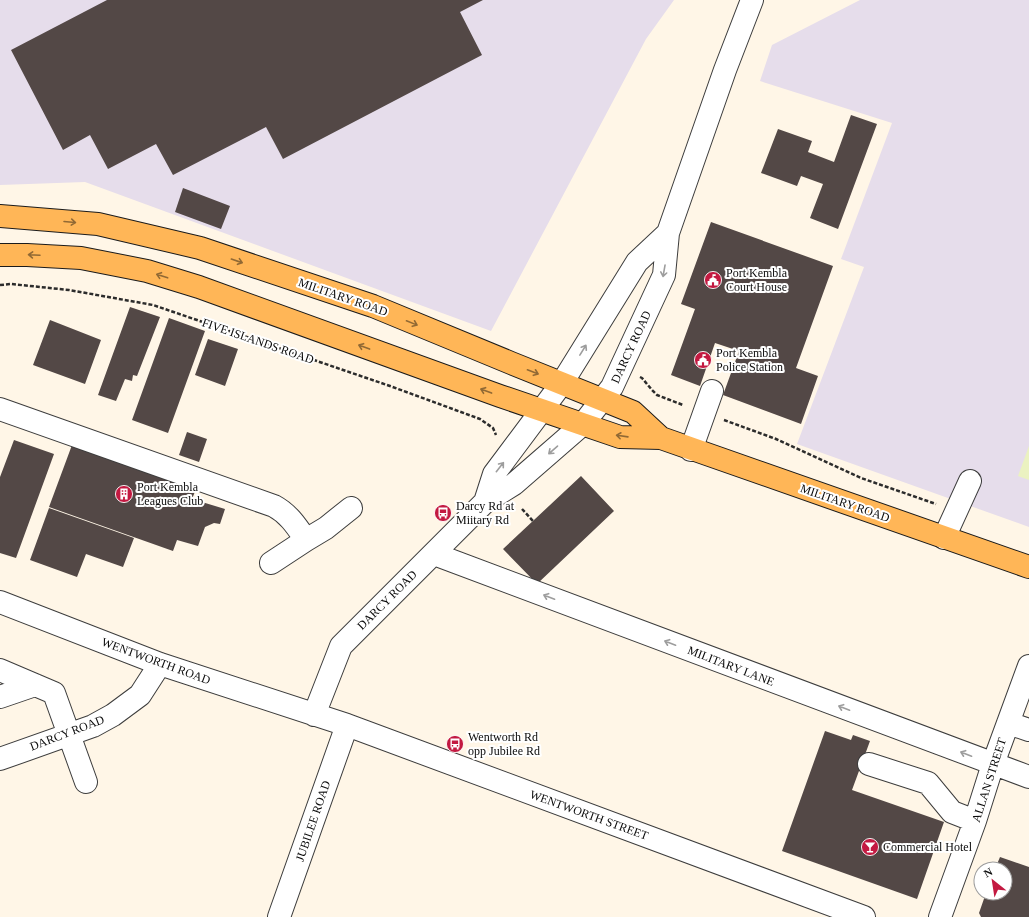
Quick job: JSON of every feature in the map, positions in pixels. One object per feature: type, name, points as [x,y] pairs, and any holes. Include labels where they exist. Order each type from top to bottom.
[{"type":"main road","name":"MILITARY ROAD","points":[[1,216],[98,224],[200,248],[373,306],[633,412],[661,438]]},
{"type":"main road","name":"MILITARY ROAD","points":[[1,255],[81,258],[148,271],[199,287],[620,437],[661,438],[691,450],[1029,567]]},
{"type":"street","name":"DARCY ROAD","points":[[314,714],[341,646],[485,502],[514,484],[582,424],[612,387],[664,275],[668,232],[725,70],[752,0]]},
{"type":"street","name":"DARCY ROAD","points":[[485,502],[494,474],[562,383],[637,262],[668,232]]},
{"type":"street","points":[[691,450],[712,391]]},
{"type":"street","points":[[0,409],[274,506],[289,516],[306,540]]},
{"type":"street","points":[[944,538],[970,481]]},
{"type":"street","points":[[271,563],[326,528],[351,508]]},
{"type":"street","name":"MILITARY LANE","points":[[434,554],[1029,777]]},
{"type":"street","name":"WENTWORTH ROAD","points":[[0,602],[160,664],[314,714]]},
{"type":"street","name":"DARCY ROAD","points":[[0,759],[92,726],[113,715],[140,696],[160,664]]},
{"type":"street","name":"ALLAN STREET","points":[[940,917],[1029,666]]},
{"type":"street","points":[[0,670],[54,692],[86,782]]},
{"type":"street","points":[[0,697],[35,685]]},
{"type":"street","name":"WENTWORTH STREET","points":[[314,714],[864,917]]},
{"type":"street","points":[[1008,723],[1029,730]]},
{"type":"street","name":"JUBILEE ROAD","points":[[285,916],[347,725]]},
{"type":"street","points":[[869,764],[928,783],[952,812],[975,821]]},
{"type":"path","name":"FIVE ISLANDS ROAD","points":[[0,285],[11,284],[69,290],[152,305],[382,383],[480,419],[493,428],[498,441]]},
{"type":"path","points":[[636,377],[642,378],[657,395],[776,439],[861,478],[956,510]]},
{"type":"path","points":[[522,509],[533,521]]},
{"type":"shaded area","points":[[0,0],[674,0],[646,39],[491,331],[85,182],[0,185]]},
{"type":"shaded area","points":[[860,0],[1029,0],[1029,527],[797,444],[864,267],[841,259],[892,123],[760,81],[772,45]]},
{"type":"green space","points":[[1029,446],[1029,480],[1018,476]]},
{"type":"building","points":[[107,0],[483,0],[460,12],[482,55],[283,159],[266,127],[173,175],[156,144],[108,169],[90,135],[63,150],[11,50]]},
{"type":"building","points":[[851,115],[877,124],[838,229],[810,218],[823,184],[801,176],[797,186],[761,173],[778,129],[812,141],[808,152],[834,162]]},
{"type":"building","points":[[183,188],[230,206],[221,229],[175,212]]},
{"type":"building","points":[[711,222],[833,266],[796,368],[818,376],[801,424],[723,395],[739,351],[715,343],[700,386],[671,375],[695,309],[681,304]]},
{"type":"building","points":[[130,307],[160,317],[137,376],[133,375],[132,381],[125,379],[116,401],[98,395]]},
{"type":"building","points":[[169,318],[205,331],[168,433],[132,420]]},
{"type":"building","points":[[50,320],[101,340],[85,384],[33,365]]},
{"type":"building","points":[[208,339],[238,349],[225,386],[195,375]]},
{"type":"building","points":[[187,432],[207,439],[199,462],[179,455]]},
{"type":"building","points":[[14,440],[54,454],[16,558],[0,553],[0,477]]},
{"type":"building","name":"Port Kembla Leagues Club","points":[[72,445],[196,489],[192,499],[225,509],[220,524],[214,523],[205,527],[198,546],[177,540],[173,551],[49,507]]},
{"type":"building","points":[[581,476],[614,511],[537,584],[503,549]]},
{"type":"building","points":[[49,508],[134,538],[123,567],[86,554],[77,577],[30,560]]},
{"type":"building","points":[[825,731],[851,740],[853,735],[870,741],[852,790],[944,822],[917,899],[782,851]]},
{"type":"building","points":[[1000,857],[1012,861],[998,861]]},
{"type":"building","points":[[1013,861],[1029,867],[1029,917],[981,917],[979,913],[983,901],[1013,901]]},
{"type":"place","name":"Port Kembla Court House","points":[[713,280]]},
{"type":"place","name":"Port Kembla Police Station","points":[[703,360]]},
{"type":"place","name":"Port Kembla Leagues Club","points":[[124,494]]},
{"type":"place","name":"Darcy Rd at Miitary Rd","points":[[443,513]]},
{"type":"place","name":"Wentworth Rd opp Jubilee Rd","points":[[455,744]]},
{"type":"place","name":"Commercial Hotel","points":[[870,847]]}]
